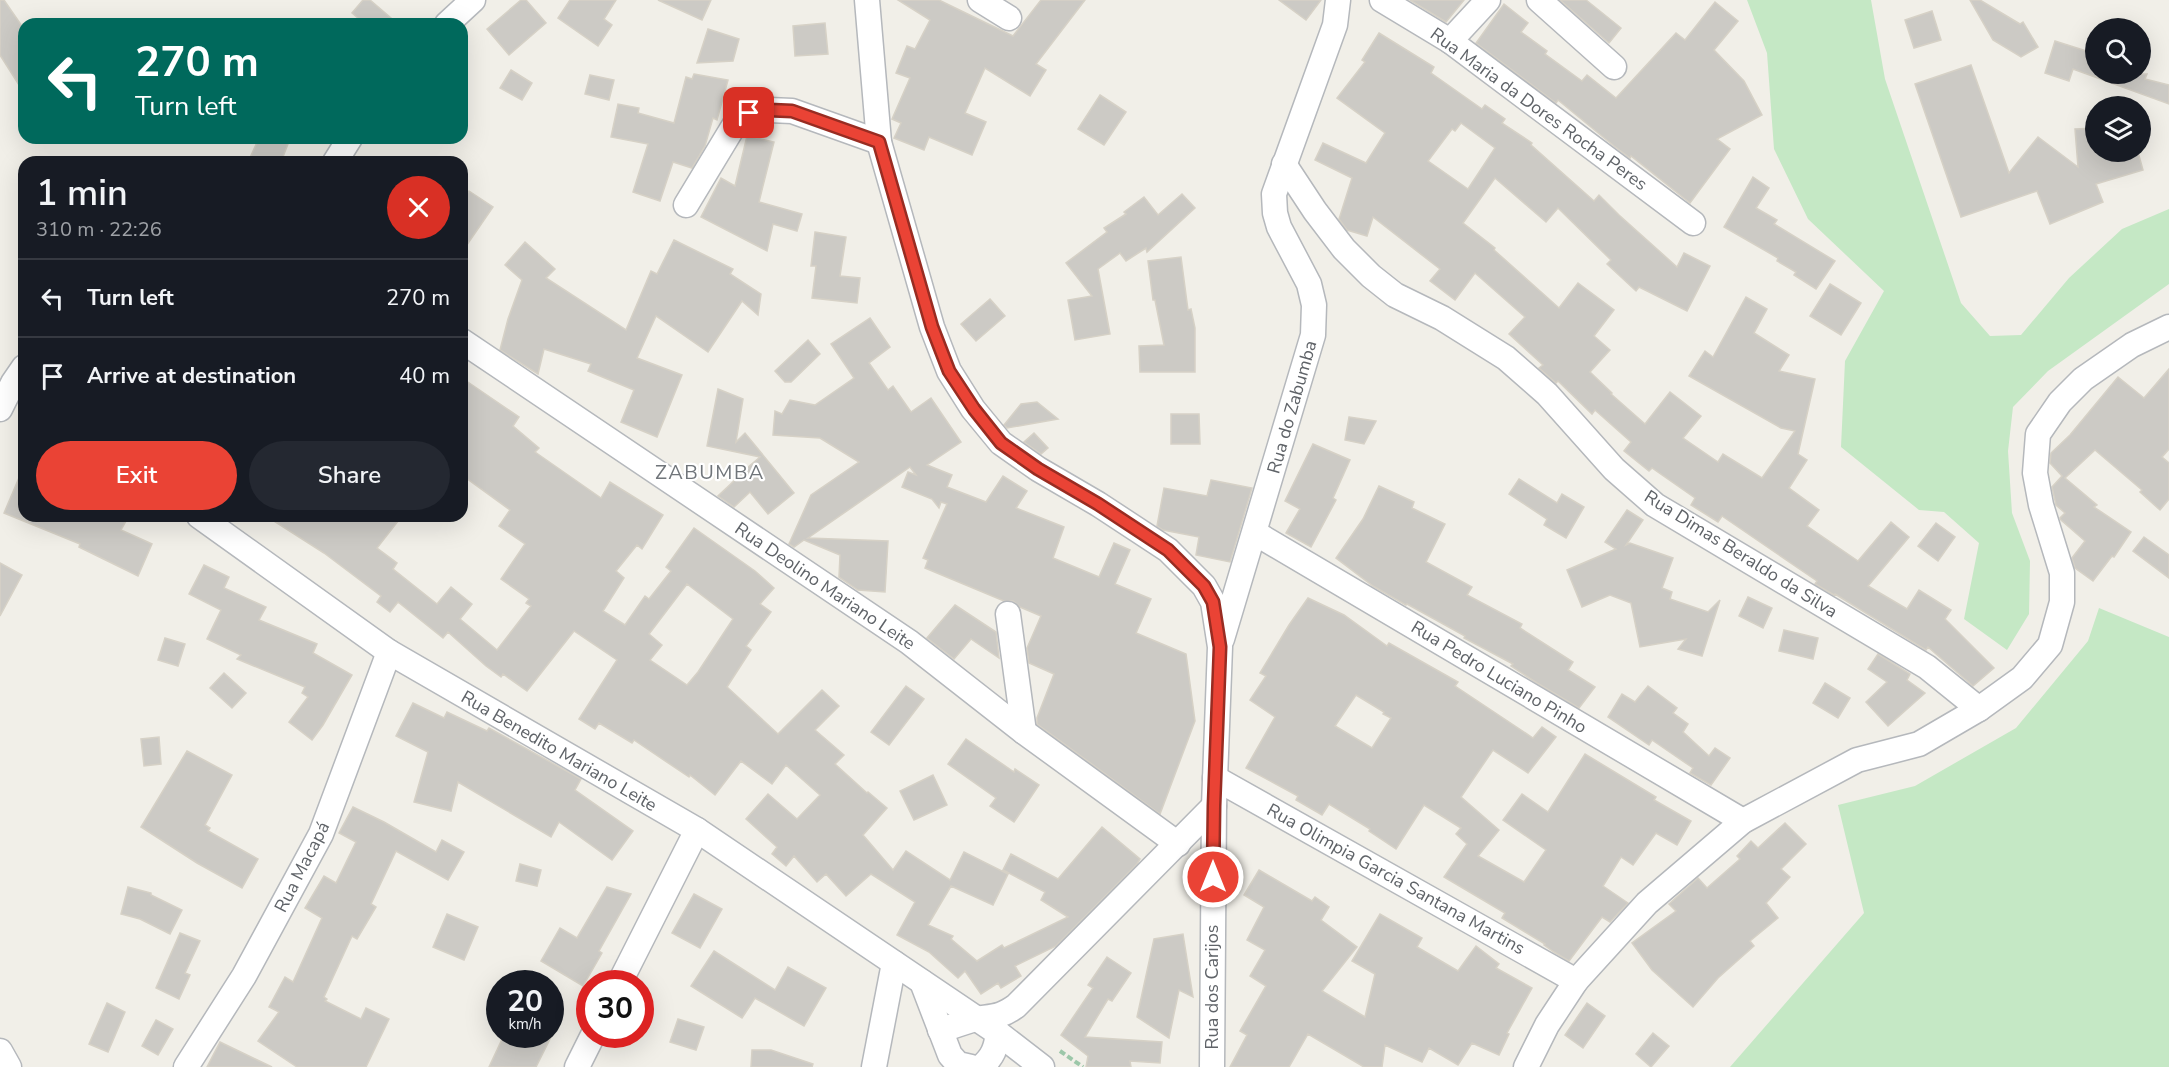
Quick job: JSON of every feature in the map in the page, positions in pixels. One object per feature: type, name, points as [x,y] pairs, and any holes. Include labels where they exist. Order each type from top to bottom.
[{"type":"street","points":[[454,18],[473,0]]},
{"type":"street","name":"Rua dos Carijos","points":[[867,0],[879,142],[932,327],[949,371],[974,409],[1001,443],[1038,469],[1098,504],[1168,550],[1204,586],[1213,602],[1220,647],[1214,806],[1212,1067]]},
{"type":"street","points":[[980,0],[1009,18]]},
{"type":"street","name":"Rua do Zabumba","points":[[1220,647],[1313,335],[1314,305],[1309,284],[1279,226],[1275,213],[1274,194],[1335,25],[1338,0]]},
{"type":"street","name":"Rua Maria da Dores Rocha Peres","points":[[1382,0],[1450,41],[1693,223]]},
{"type":"street","points":[[1450,41],[1488,0]]},
{"type":"street","points":[[1539,0],[1614,68]]},
{"type":"street","points":[[686,205],[735,124],[749,113],[769,110],[792,111],[879,142]]},
{"type":"street","name":"Rua Dimas Beraldo da Silva","points":[[1284,164],[1344,249],[1371,276],[1395,295],[1442,318],[1506,357],[1547,394],[1614,470],[1655,505],[1927,667],[1979,709]]},
{"type":"street","points":[[1526,1067],[1547,1025],[1576,981],[1647,903],[1743,821],[1857,760],[1919,744],[1979,709],[2022,678],[2050,645],[2062,602],[2062,573],[2041,505],[2035,473],[2038,434],[2060,402],[2083,379],[2132,345],[2169,327]]},
{"type":"street","name":"Rua Deolino Mariano Leite","points":[[468,345],[909,642],[1024,732],[1178,844]]},
{"type":"street","points":[[0,409],[15,378]]},
{"type":"street","name":"Rua Benedito Mariano Leite","points":[[207,522],[389,652],[697,830],[998,1033],[1042,1067]]},
{"type":"street","name":"Rua Pedro Luciano Pinho","points":[[1255,533],[1743,821]]},
{"type":"street","points":[[1008,614],[1024,732]]},
{"type":"street","name":"Rua Macapá","points":[[186,1067],[244,976],[321,834],[389,652]]},
{"type":"street","name":"Rua Olimpia Garcia Santana Martins","points":[[1215,778],[1576,981]]},
{"type":"street","points":[[940,1030],[976,1019],[1006,1014],[1016,1006],[1214,806]]},
{"type":"street","points":[[626,970],[697,830]]},
{"type":"street","points":[[874,1067],[894,963]]},
{"type":"street","points":[[922,982],[954,1061],[971,1067]]},
{"type":"street","points":[[981,1067],[990,1060],[995,1050],[998,1033]]},
{"type":"street","points":[[577,1067],[586,1048]]},
{"type":"street","points":[[0,1051],[9,1067]]},
{"type":"green space","points":[[1747,0],[1871,0],[1885,79],[1961,303],[1990,336],[2021,335],[2069,278],[2122,229],[2169,209],[2169,284],[2048,371],[2013,407],[2008,451],[2012,513],[2030,561],[2029,614],[2007,650],[1964,619],[1979,543],[1944,512],[1919,510],[1841,447],[1845,361],[1884,291],[1808,219],[1774,149],[1767,53]]},
{"type":"green space","points":[[2099,608],[2169,637],[2169,1067],[1730,1067],[1864,913],[1838,805],[1915,786],[2016,728],[2088,641]]},
{"type":"building","points":[[0,0],[4,0],[18,20],[18,84],[0,55]]},
{"type":"building","points":[[363,0],[370,0],[391,18],[358,18],[352,13]]},
{"type":"building","points":[[521,0],[526,0],[546,23],[509,55],[487,29]]},
{"type":"building","points":[[570,0],[616,0],[604,19],[612,25],[598,46],[558,18]]},
{"type":"building","points":[[658,0],[711,0],[702,20]]},
{"type":"building","points":[[898,0],[939,0],[1013,36],[1041,0],[1085,0],[1036,64],[1046,70],[1030,96],[985,68],[965,113],[986,122],[972,155],[929,137],[924,150],[894,138],[901,123],[892,119],[910,78],[896,73],[907,46],[915,49],[930,20]]},
{"type":"building","points":[[1279,0],[1321,0],[1306,20]]},
{"type":"building","points":[[1410,0],[1464,0],[1446,22]]},
{"type":"building","points":[[1560,0],[1586,0],[1621,28],[1609,43]]},
{"type":"building","points":[[1970,0],[1980,0],[2020,24],[2023,22],[2038,47],[2021,57],[1993,40]]},
{"type":"building","points":[[1715,2],[1738,21],[1714,50],[1744,81],[1762,115],[1717,139],[1730,149],[1690,203],[1631,156],[1630,158],[1614,146],[1558,100],[1556,103],[1476,43],[1504,4],[1528,23],[1521,32],[1547,51],[1545,54],[1582,81],[1587,75],[1616,98],[1676,33],[1685,40]]},
{"type":"building","points":[[1932,11],[1941,40],[1914,48],[1905,20]]},
{"type":"building","points":[[825,23],[828,54],[795,56],[793,26]]},
{"type":"building","points":[[708,29],[739,39],[733,61],[697,63]]},
{"type":"building","points":[[1379,33],[1434,67],[1431,73],[1482,109],[1485,105],[1505,119],[1502,123],[1532,143],[1531,145],[1594,201],[1599,195],[1677,267],[1684,253],[1710,266],[1687,311],[1639,287],[1636,291],[1607,264],[1611,260],[1558,208],[1546,222],[1495,178],[1463,223],[1495,248],[1494,250],[1559,308],[1578,283],[1614,310],[1594,336],[1610,350],[1590,372],[1645,424],[1670,392],[1701,416],[1683,438],[1718,462],[1723,454],[1762,478],[1795,431],[1781,428],[1689,376],[1705,351],[1713,357],[1746,297],[1767,309],[1754,333],[1789,355],[1779,371],[1815,379],[1798,454],[1807,460],[1789,488],[1819,510],[1807,526],[1858,561],[1891,522],[1909,537],[1868,586],[1907,609],[1919,590],[1951,610],[1945,619],[1994,668],[1973,686],[1928,647],[1926,650],[1815,584],[1817,581],[1722,516],[1718,522],[1691,505],[1695,498],[1652,468],[1649,471],[1624,451],[1631,442],[1595,410],[1592,414],[1558,381],[1556,383],[1539,368],[1543,365],[1509,334],[1525,317],[1475,273],[1455,300],[1430,281],[1440,269],[1373,217],[1367,236],[1347,230],[1339,219],[1352,178],[1315,160],[1323,143],[1366,163],[1385,133],[1337,98],[1365,62],[1362,60]],"holes":[[[1461,123],[1495,148],[1468,189],[1428,161],[1452,129],[1455,131]]]},
{"type":"building","points":[[2055,41],[2085,51],[2085,73],[2073,69],[2069,81],[2045,73]]},
{"type":"building","points":[[1971,65],[2009,173],[2038,137],[2078,167],[2075,129],[2085,129],[2085,162],[2141,162],[2143,170],[2096,184],[2103,202],[2050,224],[2037,191],[1961,217],[1915,84]]},
{"type":"building","points":[[511,70],[532,83],[522,100],[500,88]]},
{"type":"building","points":[[694,74],[728,80],[717,120],[713,118],[705,146],[692,168],[673,162],[660,201],[633,192],[648,144],[611,137],[618,104],[639,108],[638,113],[674,123],[686,77],[692,79]]},
{"type":"building","points":[[590,75],[614,80],[609,100],[585,94]]},
{"type":"building","points":[[2151,80],[2169,85],[2169,104],[2114,84],[2151,84]]},
{"type":"building","points":[[1100,95],[1126,112],[1104,145],[1078,129]]},
{"type":"building","points":[[747,136],[774,142],[759,202],[802,214],[797,231],[773,224],[767,251],[701,217],[721,178],[735,186]]},
{"type":"building","points":[[256,144],[288,144],[283,156],[251,156]]},
{"type":"building","points":[[1753,177],[1769,188],[1756,208],[1777,220],[1774,224],[1835,261],[1816,289],[1794,275],[1796,272],[1777,261],[1778,258],[1724,227]]},
{"type":"building","points":[[468,192],[493,207],[468,243]]},
{"type":"building","points":[[1182,194],[1195,208],[1147,252],[1146,248],[1126,261],[1120,253],[1098,269],[1110,334],[1075,340],[1068,300],[1092,296],[1066,263],[1107,232],[1104,228],[1126,214],[1124,212],[1144,197],[1158,215]]},
{"type":"building","points":[[815,232],[846,237],[840,276],[860,278],[857,303],[812,298],[816,266],[811,266]]},
{"type":"building","points":[[674,240],[733,269],[730,274],[761,294],[758,315],[742,301],[708,352],[656,316],[637,358],[682,375],[657,437],[621,422],[634,390],[588,371],[591,364],[544,349],[538,374],[500,350],[522,280],[505,265],[525,242],[555,269],[546,278],[626,330],[651,271],[657,274]]},
{"type":"building","points":[[1181,257],[1188,310],[1191,309],[1195,328],[1195,372],[1140,372],[1139,346],[1164,345],[1155,300],[1153,300],[1148,261]]},
{"type":"building","points":[[1830,284],[1861,303],[1841,335],[1810,316]]},
{"type":"building","points":[[990,299],[1005,316],[976,341],[961,324]]},
{"type":"building","points":[[870,318],[890,347],[869,363],[888,390],[893,386],[911,412],[931,398],[961,442],[927,465],[952,475],[947,487],[986,502],[1003,476],[1027,491],[1016,508],[1064,527],[1053,558],[1099,577],[1114,543],[1130,550],[1115,584],[1151,599],[1136,633],[1186,654],[1195,721],[1160,814],[1037,724],[1037,718],[1054,674],[1029,663],[1027,648],[1041,616],[1020,607],[1013,601],[1004,601],[925,568],[928,560],[923,558],[947,504],[941,502],[939,508],[932,499],[902,487],[908,472],[916,475],[910,467],[808,538],[888,541],[885,592],[858,590],[839,577],[840,555],[804,540],[794,547],[789,544],[811,495],[859,462],[820,438],[773,435],[775,411],[782,414],[790,400],[815,405],[854,378],[831,344]]},
{"type":"building","points":[[808,340],[820,354],[791,382],[785,382],[775,371]]},
{"type":"building","points":[[2169,369],[2169,449],[2162,457],[2169,463],[2169,499],[2160,510],[2140,492],[2142,490],[2095,450],[2065,478],[2097,505],[2094,507],[2131,532],[2114,557],[2112,556],[2093,581],[2075,568],[2072,558],[2085,541],[2060,518],[2065,513],[2056,505],[2052,487],[2062,476],[2050,463],[2051,453],[2070,435],[2118,377],[2144,398]]},
{"type":"building","points":[[468,382],[519,417],[513,426],[539,448],[535,452],[601,498],[610,482],[663,515],[642,549],[637,545],[616,571],[624,578],[603,611],[625,625],[645,596],[649,599],[671,571],[666,567],[694,528],[755,571],[774,588],[760,604],[771,612],[746,646],[751,650],[727,687],[778,734],[822,690],[839,706],[815,730],[844,755],[835,764],[887,808],[863,835],[893,870],[906,851],[950,880],[964,852],[1008,874],[993,905],[951,886],[928,925],[953,936],[951,939],[977,961],[1002,945],[1004,948],[1068,917],[1041,900],[1045,892],[1003,870],[1011,854],[1058,879],[1102,827],[1140,859],[1056,946],[1015,966],[1021,976],[1001,988],[998,983],[981,994],[965,971],[958,978],[929,952],[897,935],[915,902],[871,874],[846,896],[826,874],[817,882],[794,856],[786,866],[772,854],[777,847],[746,819],[768,794],[797,819],[820,795],[786,765],[772,784],[741,761],[715,795],[690,775],[689,777],[634,740],[632,743],[599,723],[595,729],[579,719],[617,660],[574,631],[527,691],[503,674],[501,677],[486,666],[448,632],[443,638],[398,602],[390,612],[377,602],[381,596],[324,553],[275,522],[397,522],[377,548],[397,563],[393,569],[437,604],[451,587],[472,604],[460,619],[497,650],[531,606],[526,603],[529,599],[501,579],[525,544],[499,526],[510,510],[468,479]],"holes":[[[687,584],[733,619],[687,685],[650,660],[662,645],[649,634]]]},
{"type":"building","points":[[718,389],[743,399],[736,442],[745,433],[794,493],[768,514],[750,492],[734,507],[718,496],[760,457],[707,446]]},
{"type":"building","points":[[1037,402],[1058,419],[1007,428],[1004,425],[1021,404]]},
{"type":"building","points":[[1171,414],[1199,414],[1200,444],[1171,444]]},
{"type":"building","points":[[1349,417],[1376,421],[1364,444],[1345,440]]},
{"type":"building","points":[[1034,433],[1048,448],[1041,454],[1024,442]]},
{"type":"building","points":[[1313,444],[1350,460],[1333,498],[1336,500],[1311,547],[1286,533],[1300,509],[1285,501]]},
{"type":"building","points":[[1519,479],[1557,503],[1562,494],[1584,507],[1566,538],[1544,525],[1547,519],[1509,494]]},
{"type":"building","points":[[18,480],[18,519],[4,513]]},
{"type":"building","points":[[1211,480],[1252,488],[1230,562],[1196,555],[1199,537],[1163,530],[1157,526],[1164,488],[1207,496]]},
{"type":"building","points":[[1379,486],[1414,502],[1412,508],[1445,524],[1426,562],[1472,587],[1467,595],[1522,624],[1520,628],[1573,662],[1568,670],[1595,687],[1579,708],[1511,666],[1513,664],[1373,586],[1336,558],[1363,519]]},
{"type":"building","points":[[1627,510],[1643,520],[1626,545],[1630,543],[1673,558],[1662,588],[1672,592],[1670,599],[1708,612],[1720,600],[1702,656],[1678,649],[1686,639],[1640,647],[1631,603],[1610,595],[1582,607],[1567,570],[1616,549],[1605,542]]},
{"type":"building","points":[[26,522],[125,522],[121,530],[152,544],[138,576],[79,547],[80,544]]},
{"type":"building","points":[[1936,523],[1955,537],[1938,561],[1918,546]]},
{"type":"building","points":[[2144,537],[2169,555],[2169,578],[2133,551]]},
{"type":"building","points":[[0,563],[22,575],[0,616]]},
{"type":"building","points":[[204,565],[229,577],[224,588],[266,607],[259,620],[317,644],[313,653],[352,675],[312,740],[289,722],[308,697],[302,693],[305,687],[237,659],[241,655],[207,639],[221,610],[189,594]]},
{"type":"building","points":[[1748,597],[1772,608],[1763,628],[1739,616]]},
{"type":"building","points":[[1308,598],[1344,615],[1387,646],[1389,643],[1458,682],[1455,686],[1533,738],[1542,727],[1556,737],[1528,773],[1493,750],[1461,797],[1499,830],[1478,856],[1524,882],[1546,850],[1503,820],[1522,794],[1548,812],[1585,754],[1656,797],[1654,800],[1691,821],[1677,845],[1656,833],[1633,865],[1621,857],[1603,886],[1628,903],[1610,922],[1602,917],[1569,961],[1502,918],[1505,913],[1444,877],[1467,844],[1456,834],[1461,828],[1424,805],[1396,849],[1369,831],[1370,829],[1329,804],[1322,815],[1296,800],[1298,796],[1246,768],[1275,717],[1250,700],[1266,676],[1260,673]],"holes":[[[1356,695],[1384,712],[1383,714],[1391,718],[1372,748],[1335,726]]]},
{"type":"building","points":[[955,605],[996,632],[999,658],[971,639],[954,659],[927,638]]},
{"type":"building","points":[[1784,630],[1818,638],[1813,659],[1779,651]]},
{"type":"building","points":[[165,638],[185,644],[178,666],[158,660]]},
{"type":"building","points":[[1878,654],[1910,674],[1907,680],[1925,693],[1888,726],[1866,702],[1887,682],[1868,669]]},
{"type":"building","points":[[224,673],[246,693],[232,708],[210,688]]},
{"type":"building","points":[[1825,683],[1850,698],[1838,718],[1813,703]]},
{"type":"building","points":[[906,686],[924,699],[889,745],[871,732]]},
{"type":"building","points":[[1648,686],[1677,708],[1673,713],[1688,724],[1683,732],[1709,756],[1715,748],[1730,758],[1711,785],[1690,773],[1693,768],[1652,740],[1649,745],[1608,717],[1622,694],[1635,702]]},
{"type":"building","points":[[413,703],[444,718],[447,712],[487,731],[489,728],[581,779],[575,790],[633,831],[612,860],[559,822],[551,837],[458,782],[451,811],[414,802],[428,752],[396,736]]},
{"type":"building","points":[[159,737],[161,764],[144,766],[141,739]]},
{"type":"building","points":[[966,739],[1014,772],[1015,769],[1039,785],[1014,822],[990,806],[996,798],[948,764]]},
{"type":"building","points":[[187,751],[232,775],[205,825],[210,828],[208,831],[258,859],[242,888],[197,863],[141,827]]},
{"type":"building","points":[[933,775],[947,805],[914,820],[900,791]]},
{"type":"building","points":[[353,807],[436,852],[442,840],[464,852],[448,880],[396,851],[371,904],[376,907],[357,939],[352,936],[324,997],[327,999],[325,1001],[361,1019],[366,1008],[389,1019],[366,1067],[297,1067],[258,1041],[279,1012],[269,1007],[285,977],[293,982],[322,918],[305,908],[324,876],[336,883],[356,842],[339,833]]},
{"type":"building","points":[[1785,823],[1806,844],[1781,869],[1790,877],[1766,903],[1778,918],[1750,941],[1754,946],[1718,978],[1693,1007],[1652,970],[1632,943],[1676,911],[1669,904],[1698,878],[1707,888],[1740,859],[1737,856],[1751,841],[1758,848]]},
{"type":"building","points":[[520,864],[541,870],[537,886],[516,881]]},
{"type":"building","points":[[1259,870],[1312,901],[1315,897],[1329,907],[1321,920],[1357,947],[1322,991],[1365,1017],[1375,974],[1352,961],[1380,914],[1422,938],[1417,947],[1458,971],[1476,946],[1499,964],[1496,968],[1532,988],[1507,1033],[1509,1034],[1499,1055],[1472,1043],[1458,1065],[1429,1048],[1422,1062],[1385,1045],[1382,1067],[1364,1067],[1308,1034],[1289,1067],[1230,1067],[1247,1035],[1240,1031],[1266,986],[1250,976],[1265,950],[1247,940],[1264,907],[1244,895]]},
{"type":"building","points":[[128,887],[151,893],[182,910],[170,934],[140,919],[121,914]]},
{"type":"building","points":[[607,887],[631,894],[599,951],[602,953],[592,970],[576,970],[576,982],[564,975],[564,970],[556,970],[541,961],[560,928],[577,938]]},
{"type":"building","points":[[694,894],[722,909],[700,948],[672,933]]},
{"type":"building","points":[[447,914],[478,927],[464,960],[433,947]]},
{"type":"building","points":[[180,933],[200,941],[185,973],[190,975],[179,999],[156,988]]},
{"type":"building","points":[[1183,934],[1193,997],[1179,990],[1169,1038],[1137,1017],[1154,939]]},
{"type":"building","points":[[714,951],[775,990],[788,967],[826,988],[804,1026],[755,998],[742,1018],[691,986]]},
{"type":"building","points":[[1107,957],[1131,973],[1112,1001],[1108,999],[1085,1037],[1162,1042],[1160,1063],[1130,1061],[1131,1067],[1086,1067],[1088,1056],[1061,1035],[1093,988],[1088,985]]},
{"type":"building","points":[[107,1003],[125,1012],[108,1052],[89,1044]]},
{"type":"building","points":[[1587,1003],[1605,1016],[1583,1048],[1565,1035]]},
{"type":"building","points":[[678,1019],[704,1027],[696,1050],[670,1042]]},
{"type":"building","points":[[156,1020],[173,1029],[158,1055],[142,1046]]},
{"type":"building","points":[[1653,1033],[1669,1046],[1651,1067],[1636,1054]]},
{"type":"building","points":[[220,1042],[272,1067],[207,1067]]},
{"type":"building","points":[[498,1048],[546,1048],[536,1067],[489,1067]]},
{"type":"building","points":[[752,1050],[771,1050],[813,1064],[812,1067],[751,1067]]},
{"type":"district","name":"ZABUMBA","points":[[710,472]]},
{"type":"route","points":[[749,113],[769,110],[792,111],[879,142],[932,327],[949,371],[974,409],[1001,443],[1038,469],[1098,504],[1168,550],[1204,586],[1213,602],[1220,647],[1213,877]]}]
